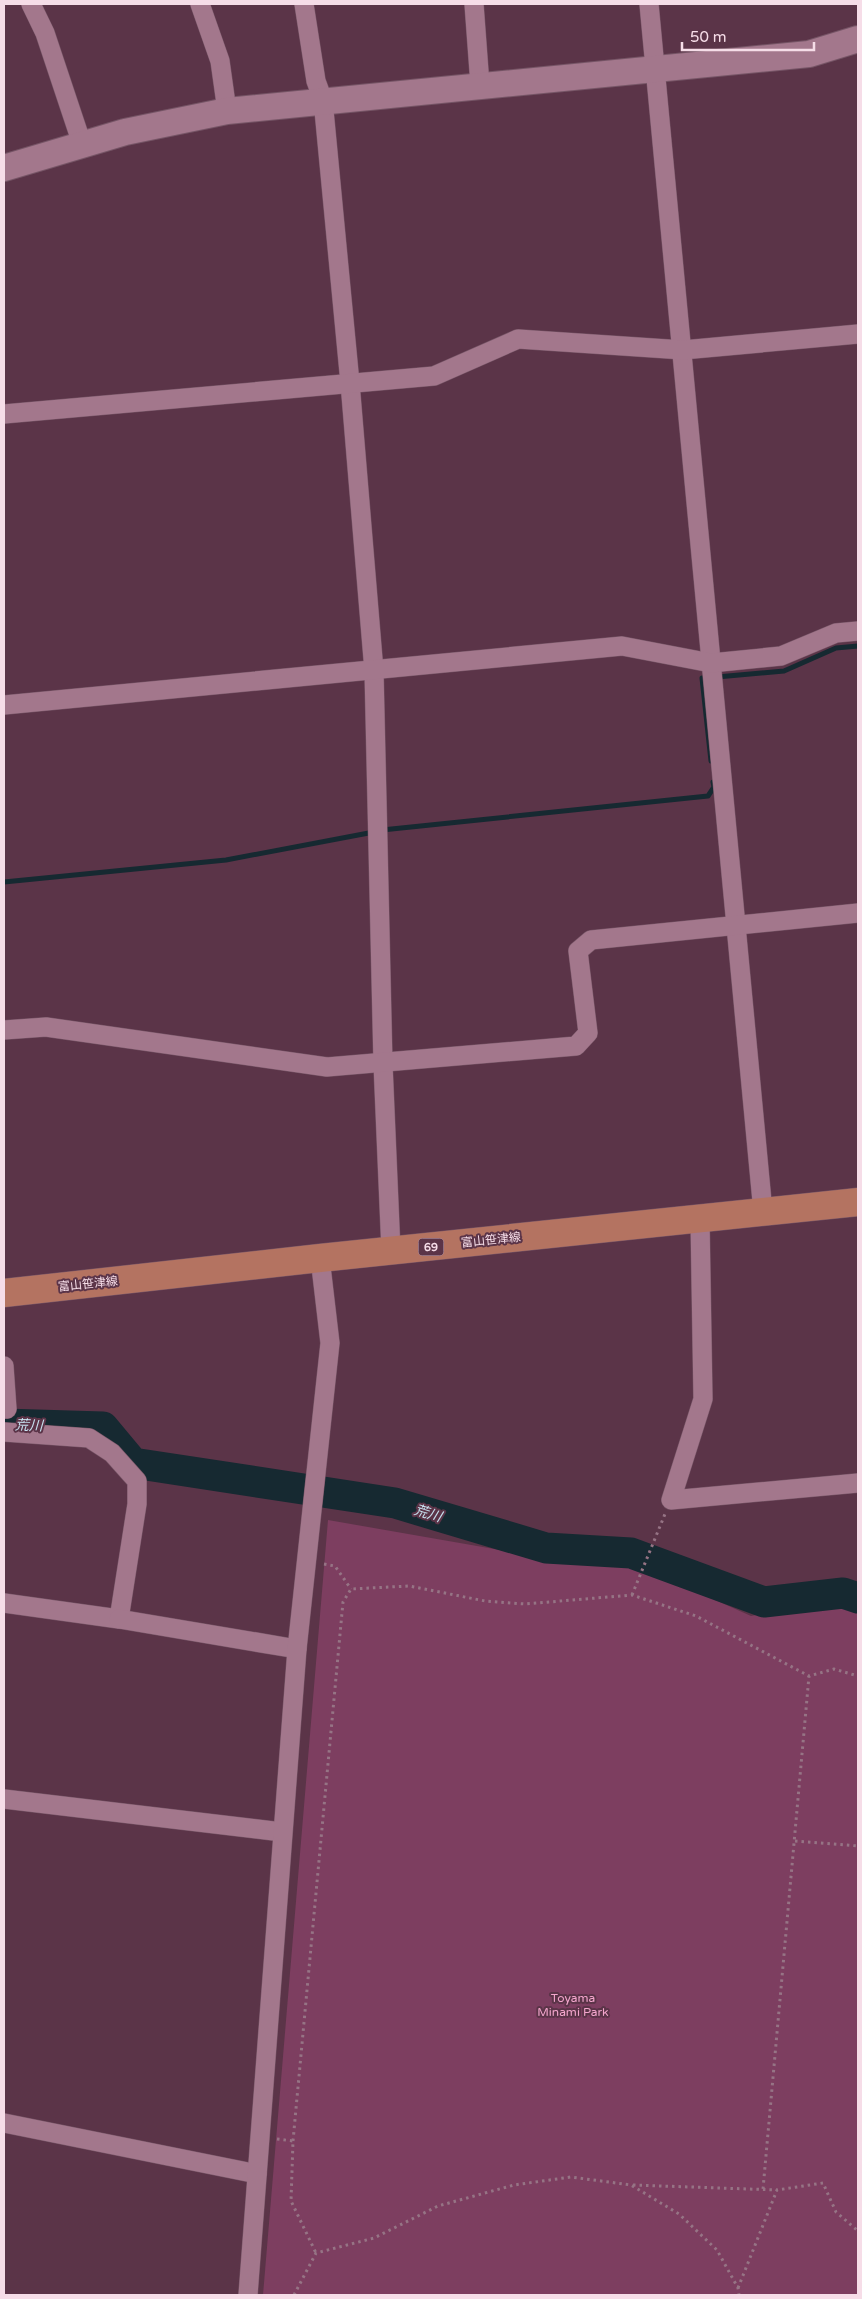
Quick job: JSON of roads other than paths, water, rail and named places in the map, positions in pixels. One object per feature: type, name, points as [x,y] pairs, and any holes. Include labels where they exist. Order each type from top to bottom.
[{"type":"main road","name":"富山笹津線","points":[[4,1294],[320,1258],[858,1202]]},
{"type":"street","points":[[30,4],[45,33],[82,144]]},
{"type":"street","points":[[200,4],[220,61],[226,111]]},
{"type":"street","points":[[304,4],[316,82],[323,100],[350,383],[374,671],[384,1064],[391,1251]]},
{"type":"street","points":[[474,4],[480,85]]},
{"type":"street","points":[[649,4],[763,1212]]},
{"type":"street","points":[[4,168],[125,132],[226,111],[323,100],[809,54],[858,39]]},
{"type":"street","points":[[4,414],[434,376],[518,339],[682,350],[858,334]]},
{"type":"street","points":[[4,705],[622,646],[712,673],[781,656],[836,633],[858,631]]},
{"type":"street","points":[[4,1030],[46,1027],[327,1068],[576,1046],[588,1033],[578,951],[591,940],[858,913]]},
{"type":"street","points":[[700,1219],[704,1399],[671,1500],[858,1483]]},
{"type":"street","points":[[248,2295],[297,1649],[330,1343],[320,1258]]},
{"type":"street","points":[[4,1366],[7,1409],[4,1408]]},
{"type":"street","points":[[4,1432],[89,1438],[112,1453],[137,1481],[137,1504],[119,1619]]},
{"type":"street","points":[[4,1603],[119,1619],[297,1649]]},
{"type":"street","points":[[4,1798],[282,1832]]},
{"type":"street","points":[[4,2123],[257,2174]]},
{"type":"waterway","points":[[717,677],[784,671],[836,648],[858,646]]},
{"type":"waterway","points":[[708,678],[702,678],[711,761]]},
{"type":"waterway","points":[[382,830],[708,796],[714,787],[713,782]]},
{"type":"waterway","points":[[4,882],[226,860],[374,832]]},
{"type":"waterway","name":"荒川","points":[[4,1424],[103,1427],[133,1463],[395,1503],[546,1548],[631,1553],[764,1602],[843,1593],[858,1598]]},
{"type":"park label","name":"Toyama Minami Park","points":[[573,2005]]}]
